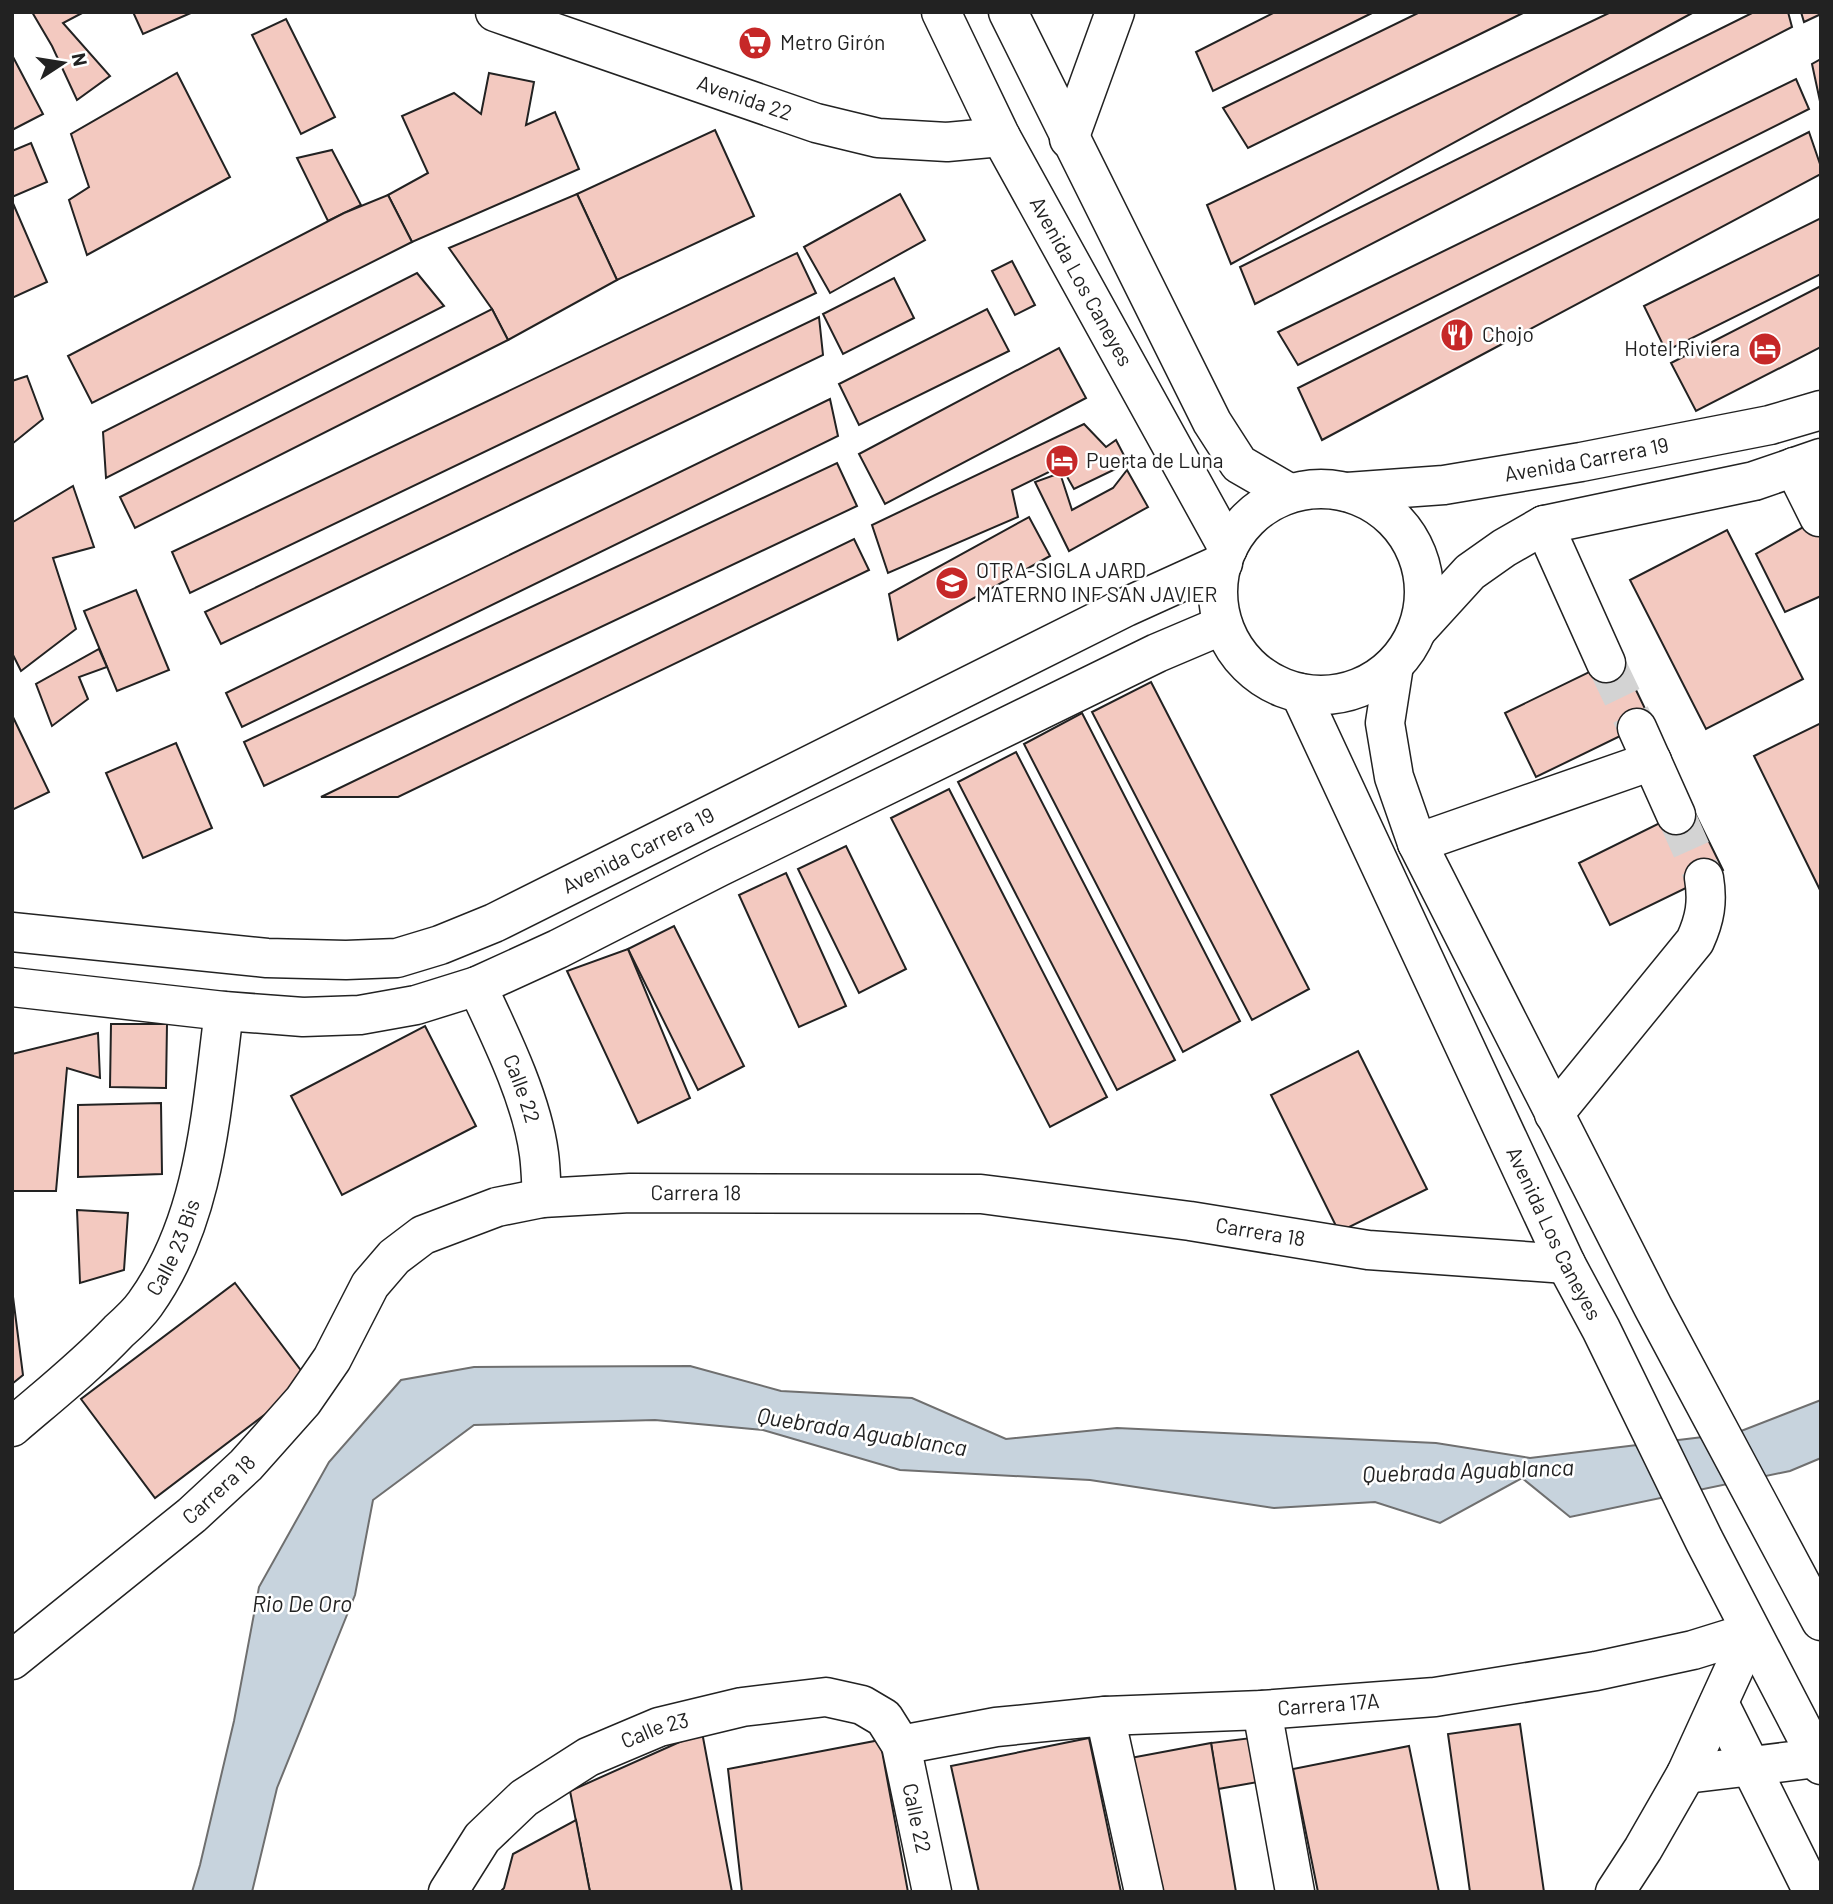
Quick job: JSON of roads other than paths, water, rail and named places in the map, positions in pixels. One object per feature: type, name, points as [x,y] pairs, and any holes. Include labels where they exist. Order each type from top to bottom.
[{"type":"street","name":"Avenida Los Caneyes","points":[[941,12],[1001,137],[1225,556]]},
{"type":"street","points":[[1008,12],[1212,422],[1239,464],[1289,493]]},
{"type":"street","points":[[1069,139],[1115,12]]},
{"type":"street","name":"Avenida 22","points":[[500,13],[816,123],[878,138],[947,142],[1001,137]]},
{"type":"street","name":"Avenida Carrera 19","points":[[1347,492],[1444,485],[1581,462],[1770,425],[1821,410]]},
{"type":"street","points":[[1418,629],[1424,601],[1422,572],[1413,545],[1396,522],[1374,503],[1347,492],[1308,489],[1289,493],[1269,502],[1238,530],[1225,556],[1218,594],[1223,625],[1241,656],[1267,680],[1300,693],[1326,695],[1350,691],[1374,681],[1394,665],[1408,648],[1418,629],[1470,572],[1544,524],[1754,481],[1807,463],[1819,517]]},
{"type":"street","points":[[1544,524],[1606,663]]},
{"type":"street","name":"Avenida Carrera 19","points":[[12,932],[281,958],[397,958],[440,946],[494,923],[1225,556]]},
{"type":"street","points":[[12,987],[303,1017],[359,1014],[416,1005],[477,986],[1157,653],[1223,625]]},
{"type":"street","points":[[1394,665],[1385,723],[1394,777],[1417,843],[1653,1307],[1821,1621]]},
{"type":"street","name":"Avenida Los Caneyes","points":[[1300,693],[1566,1264],[1819,1761]]},
{"type":"street","points":[[1417,843],[1644,745],[1676,815]]},
{"type":"street","points":[[1554,1114],[1695,941],[1704,920],[1707,898],[1704,878]]},
{"type":"street","name":"Calle 22","points":[[477,986],[503,1041],[530,1116],[539,1153],[542,1198]]},
{"type":"street","name":"Calle 23 Bis","points":[[12,1427],[105,1347],[144,1305],[171,1261],[193,1206],[205,1154],[224,1010]]},
{"type":"street","name":"Carrera 18","points":[[12,1660],[192,1515],[246,1465],[303,1401],[332,1359],[370,1285],[394,1257],[423,1235],[497,1207],[542,1198],[683,1192],[981,1194],[1190,1221],[1368,1250],[1566,1264]]},
{"type":"street","points":[[1615,1892],[1686,1774],[1751,1632]]},
{"type":"street","name":"Carrera 17A","points":[[901,1745],[996,1727],[1105,1716],[1262,1710],[1435,1697],[1596,1671],[1693,1650],[1751,1632]]},
{"type":"street","name":"Calle 23","points":[[448,1892],[482,1838],[524,1798],[588,1757],[659,1727],[742,1707],[826,1697],[862,1705],[884,1718],[901,1745]]},
{"type":"street","points":[[1719,1703],[1814,1892]]},
{"type":"street","points":[[1262,1710],[1295,1892]]},
{"type":"street","points":[[1105,1716],[1143,1892]]},
{"type":"street","name":"Calle 22","points":[[901,1745],[932,1892]]},
{"type":"street","points":[[1686,1774],[1750,1765],[1819,1761]]},
{"type":"water","name":"Rio De Oro","points":[[690,1366],[781,1391],[912,1398],[1006,1439],[1117,1428],[1436,1443],[1530,1458],[1736,1433],[1821,1400],[1821,1458],[1790,1471],[1570,1517],[1522,1478],[1440,1523],[1375,1502],[1274,1508],[1090,1480],[900,1470],[763,1430],[655,1420],[474,1425],[373,1500],[355,1595],[277,1788],[252,1892],[192,1892],[234,1721],[259,1587],[329,1462],[401,1380],[474,1367]]},
{"type":"tunnel","points":[[1606,663],[1637,728]]},
{"type":"tunnel","points":[[1676,815],[1704,878]]},
{"type":"place","name":"Metro Girón","points":[[755,43]]},
{"type":"place","name":"Chojo","points":[[1457,335]]},
{"type":"place","name":"Hotel Riviera","points":[[1765,349]]},
{"type":"place","name":"Puerta de Luna","points":[[1062,461]]},
{"type":"place","name":"OTRA-SIGLA JARD MATERNO INF SAN JAVIER","points":[[952,583]]},
{"type":"water label","name":"Quebrada Aguablanca","points":[[862,1432]]},
{"type":"water label","name":"Quebrada Aguablanca","points":[[1468,1471]]}]
